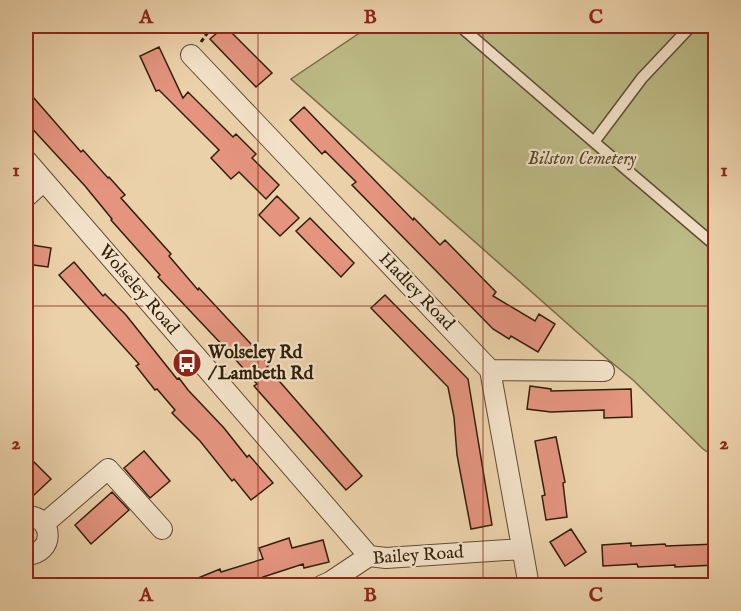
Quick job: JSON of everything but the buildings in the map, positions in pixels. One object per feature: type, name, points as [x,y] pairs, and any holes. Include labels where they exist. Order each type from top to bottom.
[{"type":"street","name":"Hadley Road","points":[[191,55],[490,370]]},
{"type":"street","name":"Wolseley Road","points":[[26,160],[369,556]]},
{"type":"street","points":[[26,197],[44,181]]},
{"type":"street","points":[[529,585],[490,370],[604,371]]},
{"type":"street","points":[[44,524],[108,469],[162,529]]},
{"type":"street","points":[[26,516],[33,516],[44,524],[47,530],[46,543],[38,552],[26,555]]},
{"type":"street","name":"Bailey Road","points":[[321,585],[330,582],[369,556],[386,558],[522,549]]},
{"type":"lane","points":[[460,26],[716,246]]},
{"type":"lane","points":[[594,142],[642,78],[691,26]]},
{"type":"green space","name":"Bilston Cemetery","points":[[370,26],[715,26],[715,457],[703,449],[633,380],[291,79]]},
{"type":"place","name":"Wolseley Rd / Lambeth Rd","points":[[187,363]]}]
